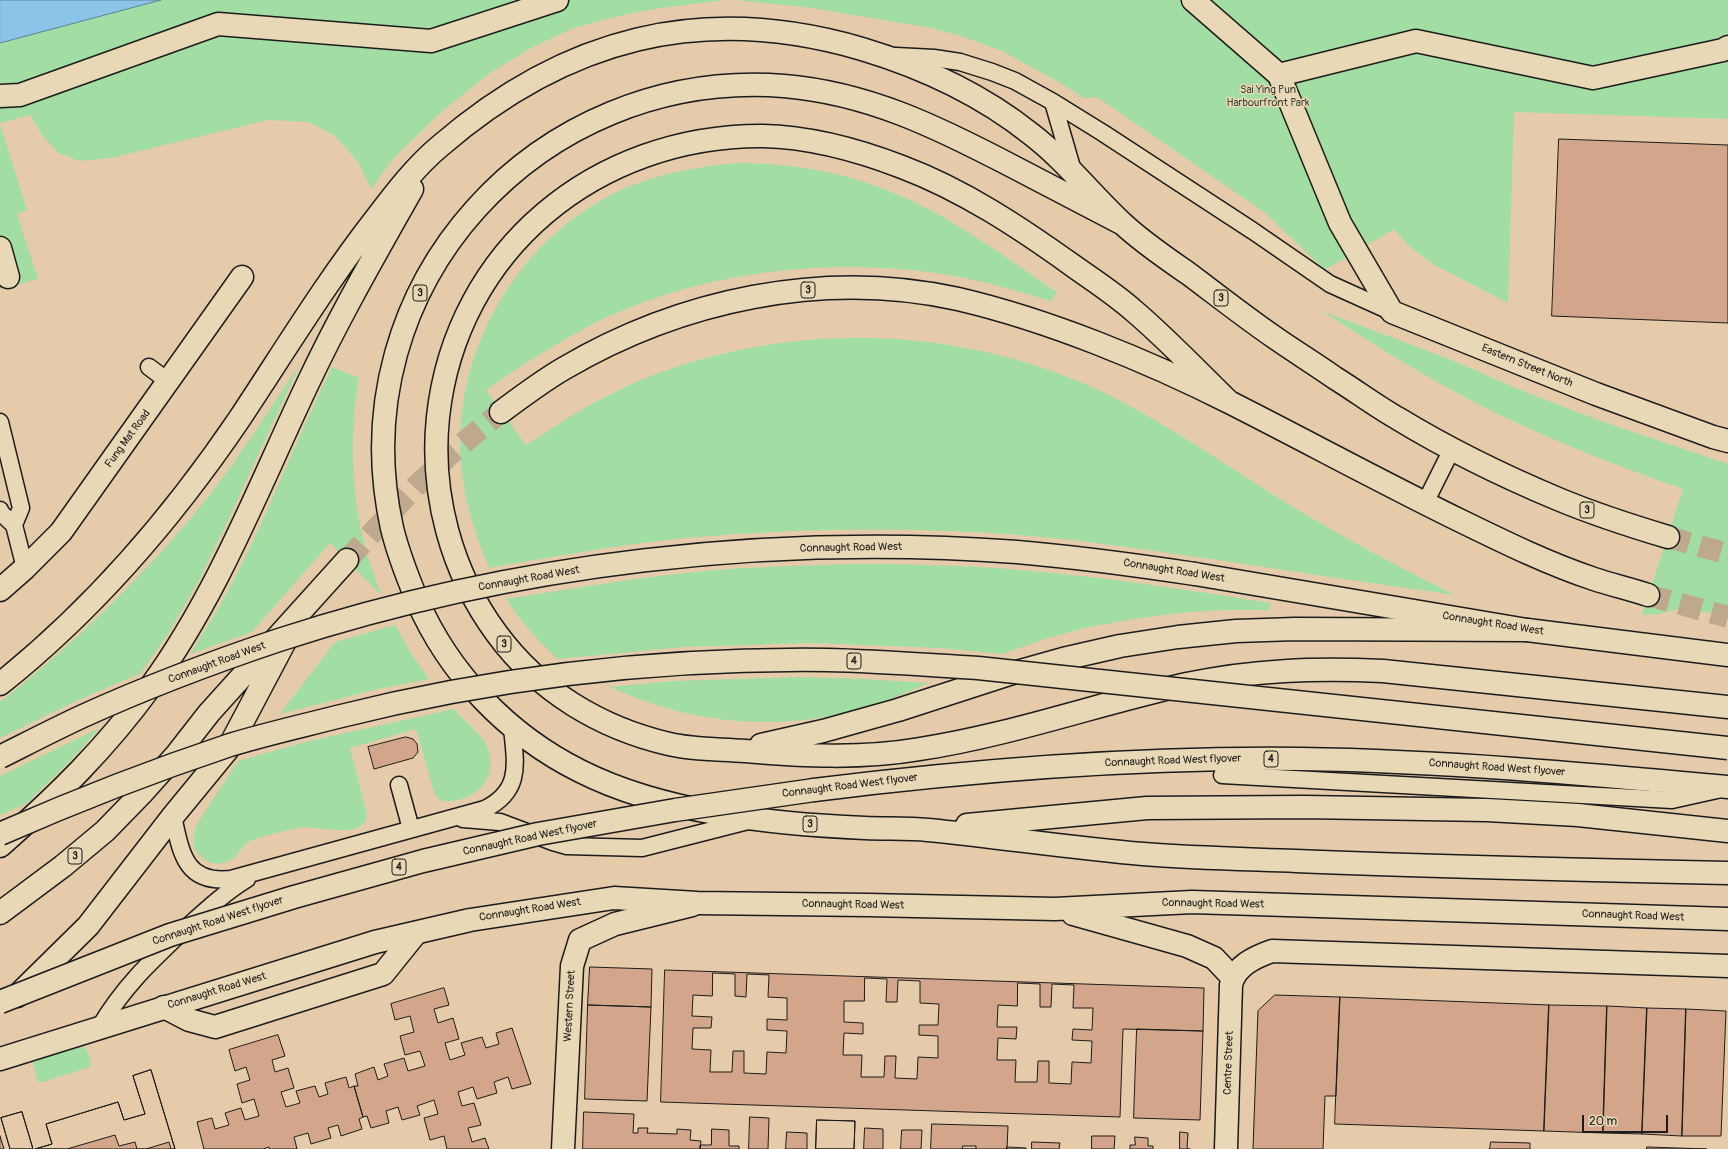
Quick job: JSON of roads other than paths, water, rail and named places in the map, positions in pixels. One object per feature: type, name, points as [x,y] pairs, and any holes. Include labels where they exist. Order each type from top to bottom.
[{"type":"main road","points":[[0,96],[20,95],[218,24],[431,41],[556,0]]},
{"type":"main road","points":[[1193,0],[1279,75],[1340,222],[1392,312]]},
{"type":"main road","name":"3","points":[[0,684],[61,631],[144,545],[179,502],[240,418],[324,288],[354,246],[390,200],[434,151],[468,122],[504,96],[542,74],[583,56],[625,42],[661,33],[698,29],[735,28],[772,31],[846,44],[881,55],[945,81],[985,102],[1031,133],[1073,171],[1123,224]]},
{"type":"main road","points":[[1279,75],[1416,40],[1593,78],[1726,54]]},
{"type":"main road","name":"3","points":[[923,830],[818,825],[757,819],[704,810],[659,800],[614,787],[578,770],[551,754],[512,727],[483,700],[458,670],[438,642],[422,612],[398,553],[386,495],[384,433],[387,402],[400,343],[410,312],[442,253],[470,214],[493,190],[518,168],[545,148],[576,129],[608,113],[640,101],[674,92],[708,87],[744,85],[782,86],[818,90],[884,106],[964,141],[1123,224],[1277,340],[1397,418],[1452,449],[1560,500],[1614,520],[1668,537]]},
{"type":"main road","name":"3","points":[[736,750],[704,750],[678,746],[636,735],[601,722],[548,688],[514,656],[485,618],[470,593],[458,565],[448,534],[441,498],[437,463],[437,434],[445,374],[454,346],[466,315],[481,288],[498,263],[516,241],[543,214],[570,193],[599,175],[630,160],[664,149],[699,141],[770,136],[809,141],[842,148],[876,158],[934,181],[971,200],[1036,240],[1117,297],[1138,314],[1229,402]]},
{"type":"main road","name":"3","points":[[0,846],[39,812],[80,772],[117,730],[152,685],[183,637],[212,587],[238,536],[328,342],[434,151]]},
{"type":"main road","points":[[0,248],[8,277]]},
{"type":"main road","name":"Fung Mat Road","points":[[0,590],[25,568],[61,532],[169,382],[242,277]]},
{"type":"main road","name":"3","points":[[501,412],[561,370],[625,336],[704,308],[745,298],[829,288],[914,292],[956,299],[996,309],[1059,330],[1118,353],[1229,402],[1425,503],[1543,559],[1594,579],[1648,595]]},
{"type":"main road","name":"Eastern Street North","points":[[1392,312],[1596,394],[1713,437],[1728,441]]},
{"type":"main road","name":"Connaught Road West","points":[[0,757],[90,713],[180,676],[280,640],[382,610],[485,586],[573,570],[661,558],[750,550],[839,547],[928,548],[1018,552],[1092,559],[1194,574],[1527,630],[1728,655]]},
{"type":"main road","name":"3","points":[[0,913],[63,866],[104,831],[143,792],[177,754],[209,713],[347,560]]},
{"type":"main road","points":[[0,1012],[88,926],[173,816],[228,749],[300,611]]},
{"type":"main road","points":[[736,750],[779,742],[866,720],[1063,659],[1120,646],[1170,638],[1236,631],[1295,628],[1527,630]]},
{"type":"main road","name":"4","points":[[0,834],[63,806],[154,771],[232,745],[378,707],[452,692],[526,680],[601,670],[684,664],[827,660],[978,668],[1728,748]]},
{"type":"main road","points":[[736,750],[831,756],[913,750],[967,741],[1020,729],[1188,684],[1238,675],[1288,670],[1330,669],[1441,677],[1728,707]]},
{"type":"main road","name":"Connaught Road West flyover","points":[[0,1002],[170,935],[294,897],[423,861],[553,832],[675,810],[910,778],[1052,766],[1194,760],[1292,759],[1494,767],[1728,788]]},
{"type":"main road","points":[[923,830],[1148,808],[1396,808],[1578,815],[1728,831]]},
{"type":"main road","points":[[923,830],[1145,854],[1428,867],[1728,873]]},
{"type":"main road","name":"Connaught Road West","points":[[0,1059],[375,942],[478,918],[614,898],[697,904],[868,905],[1055,909],[1192,902],[1728,919]]},
{"type":"main road","name":"Western Street","points":[[562,1149],[572,966],[580,940],[615,924],[697,904]]},
{"type":"main road","points":[[1055,909],[1186,946],[1214,958],[1233,978],[1246,964],[1258,956],[1272,951],[1728,966]]},
{"type":"main road","points":[[164,1007],[189,1020],[215,1027],[383,974],[416,933]]},
{"type":"main road","name":"Centre Street","points":[[1226,1149],[1233,978]]},
{"type":"lane","points":[[881,55],[934,58],[960,62],[1015,81],[1053,102],[1254,231],[1330,284],[1392,312]]},
{"type":"lane","points":[[1053,102],[1073,171]]},
{"type":"lane","points":[[149,367],[169,382]]},
{"type":"lane","points":[[0,422],[21,508],[14,525]]},
{"type":"lane","points":[[1425,503],[1452,449]]},
{"type":"lane","points":[[0,510],[1,513],[14,525],[25,568]]},
{"type":"lane","points":[[173,816],[182,854],[187,865],[196,873],[207,878],[219,880],[231,879],[485,809],[495,804],[509,789],[513,780],[515,770],[512,727]]},
{"type":"lane","points":[[1222,775],[1672,800],[1728,788]]},
{"type":"lane","points":[[399,785],[411,829]]},
{"type":"lane","points":[[443,820],[481,820],[500,822],[567,846],[642,848],[757,819]]},
{"type":"lane","points":[[99,1028],[113,1004],[144,967],[220,898],[262,870]]},
{"type":"water","points":[[0,0],[161,0],[0,43]]},
{"type":"tunnel","points":[[347,560],[415,487],[457,448],[501,412]]},
{"type":"tunnel","points":[[1668,537],[1728,554]]},
{"type":"tunnel","points":[[1648,595],[1728,617]]},
{"type":"park label","name":"Sai Ying Pun Harbourfront Park","points":[[1268,96]]}]
